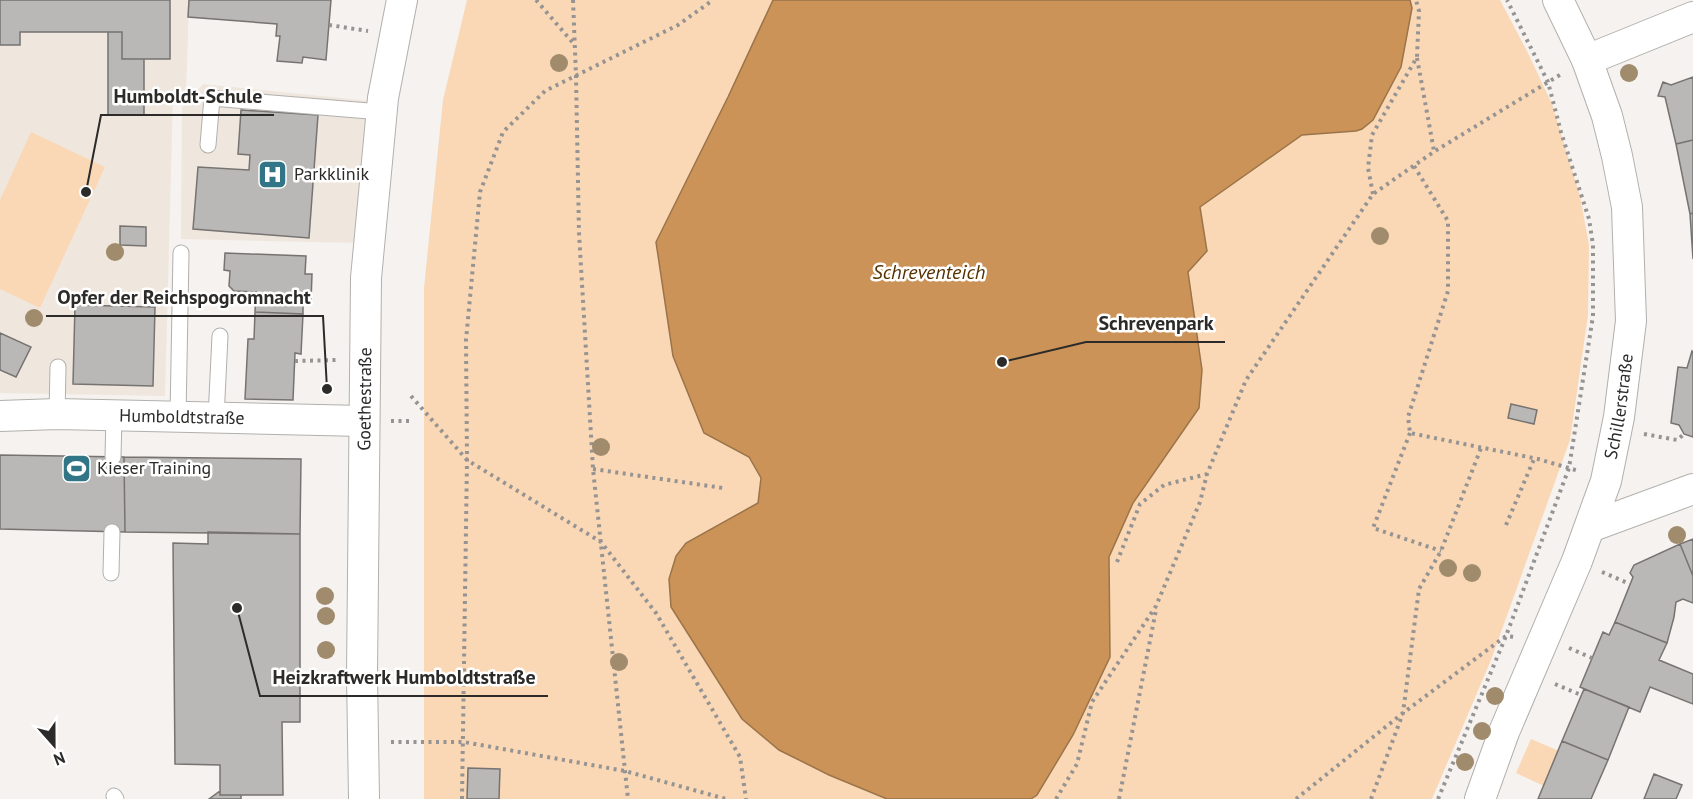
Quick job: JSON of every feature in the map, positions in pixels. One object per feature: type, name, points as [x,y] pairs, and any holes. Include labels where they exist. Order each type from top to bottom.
[{"type":"street","name":"Goethestraße","points":[[364,799],[362,675],[366,278],[381,112],[402,0]]},
{"type":"street","name":"Schillerstraße","points":[[1480,799],[1504,732],[1590,527],[1606,481],[1617,429],[1631,321],[1627,207],[1607,116],[1587,60],[1558,0]]},
{"type":"street","points":[[1587,60],[1693,17]]},
{"type":"street","name":"Humboldtstraße","points":[[0,416],[57,414],[363,421]]},
{"type":"street","points":[[1590,527],[1693,489]]},
{"type":"lane","points":[[208,145],[213,98],[381,112]]},
{"type":"lane","points":[[178,417],[181,253]]},
{"type":"lane","points":[[216,418],[220,336]]},
{"type":"lane","points":[[57,414],[58,367]]},
{"type":"lane","points":[[112,457],[114,416]]},
{"type":"lane","points":[[111,573],[112,532]]},
{"type":"path","points":[[536,0],[574,44]]},
{"type":"path","points":[[573,0],[579,233],[593,469],[628,799]]},
{"type":"path","points":[[462,799],[467,460],[466,340],[480,192],[502,132],[545,91],[678,25],[713,0]]},
{"type":"path","points":[[1416,0],[1419,11],[1417,57],[1435,151]]},
{"type":"path","points":[[1438,799],[1506,636],[1569,468],[1593,316],[1593,245],[1589,219],[1548,82],[1507,0]]},
{"type":"path","points":[[329,25],[395,35]]},
{"type":"path","points":[[1373,194],[1368,168],[1372,135],[1417,57]]},
{"type":"path","points":[[1056,799],[1077,764],[1092,702],[1156,606],[1200,502],[1207,474],[1246,380],[1373,194],[1435,151],[1548,82]]},
{"type":"path","points":[[1414,166],[1448,221],[1448,291],[1408,417],[1410,433],[1373,528],[1441,551]]},
{"type":"path","points":[[295,361],[364,359]]},
{"type":"path","points":[[411,396],[467,460],[601,542],[656,613],[740,757],[746,799]]},
{"type":"path","points":[[1617,429],[1677,440],[1684,434]]},
{"type":"path","points":[[1410,433],[1569,468]]},
{"type":"path","points":[[1371,799],[1403,713],[1419,589],[1441,551],[1482,448]]},
{"type":"path","points":[[1506,525],[1534,459]]},
{"type":"path","points":[[593,469],[723,488]]},
{"type":"path","points":[[1117,562],[1140,504],[1164,485],[1207,474]]},
{"type":"path","points":[[1119,799],[1156,606]]},
{"type":"path","points":[[1296,799],[1403,713],[1506,636]]},
{"type":"path","points":[[408,743],[464,742],[625,771],[726,799]]},
{"type":"shaded area","points":[[0,0],[189,0],[186,95],[173,95],[165,396],[0,393]]},
{"type":"shaded area","points":[[467,0],[1500,0],[1552,104],[1580,196],[1589,245],[1588,315],[1570,440],[1491,660],[1432,799],[424,799],[424,288],[443,100]]},
{"type":"shaded area","name":"Parkklinik","points":[[203,84],[370,101],[359,243],[181,239],[182,108]]},
{"type":"shaded area","points":[[31,132],[105,167],[40,308],[0,289],[0,200]]},
{"type":"shaded area","points":[[1531,739],[1559,751],[1544,786],[1516,773]]},
{"type":"water","name":"Schreventeich","points":[[773,0],[1410,0],[1412,8],[1401,67],[1373,120],[1356,131],[1302,135],[1200,207],[1207,251],[1188,272],[1202,370],[1199,408],[1133,503],[1109,557],[1110,657],[1073,735],[1037,795],[1031,799],[887,799],[829,775],[779,750],[742,719],[671,607],[669,579],[676,556],[686,543],[758,503],[761,478],[749,457],[704,433],[673,356],[656,242]]},
{"type":"building","points":[[0,0],[170,0],[170,59],[122,59],[122,32],[20,32],[20,45],[0,45]]},
{"type":"building","points":[[189,0],[331,0],[326,60],[303,57],[302,63],[277,61],[280,36],[276,36],[277,24],[188,17]]},
{"type":"building","points":[[108,32],[122,32],[122,59],[144,59],[144,115],[108,115]]},
{"type":"building","points":[[1693,77],[1693,140],[1676,144],[1665,97],[1658,96],[1663,82],[1671,85]]},
{"type":"building","points":[[241,110],[318,115],[309,238],[193,229],[198,167],[249,170],[250,155],[238,154]]},
{"type":"building","points":[[1693,140],[1693,213],[1690,214],[1676,144]]},
{"type":"building","points":[[1693,213],[1693,259],[1690,214]]},
{"type":"building","points":[[120,226],[146,227],[146,246],[120,245]]},
{"type":"building","points":[[225,253],[306,256],[305,274],[312,274],[311,302],[303,302],[303,314],[255,312],[256,292],[234,291],[229,286],[230,271],[224,270]]},
{"type":"building","points":[[75,305],[155,307],[153,386],[73,384]]},
{"type":"building","points":[[255,312],[303,314],[301,354],[295,353],[293,400],[245,399],[248,339],[254,339]]},
{"type":"building","points":[[0,333],[31,347],[16,377],[0,370]]},
{"type":"building","points":[[1692,351],[1693,437],[1684,434],[1679,425],[1671,423],[1678,367],[1687,368]]},
{"type":"building","points":[[1511,404],[1537,410],[1534,424],[1508,418]]},
{"type":"building","points":[[0,455],[124,457],[125,532],[0,529]]},
{"type":"building","points":[[124,457],[301,459],[300,534],[125,532]]},
{"type":"building","points":[[208,532],[300,534],[300,722],[282,722],[283,795],[220,795],[220,765],[175,764],[173,543],[208,544]]},
{"type":"building","points":[[1693,539],[1693,576],[1680,544]]},
{"type":"building","points":[[1680,544],[1693,576],[1693,603],[1683,599],[1676,602],[1667,643],[1615,622],[1633,577],[1630,573],[1634,565]]},
{"type":"building","points":[[1615,622],[1667,643],[1659,660],[1693,674],[1693,704],[1650,687],[1640,712],[1580,687],[1603,632],[1609,635]]},
{"type":"building","points":[[1584,689],[1629,707],[1608,760],[1562,741]]},
{"type":"building","points":[[1562,741],[1608,760],[1591,799],[1538,799]]},
{"type":"building","points":[[468,768],[500,769],[499,799],[467,799]]},
{"type":"building","points":[[1654,774],[1682,785],[1676,799],[1644,799]]},
{"type":"building","points":[[220,791],[220,795],[241,795],[241,799],[209,799]]},
{"type":"place","name":"Parkklinik","points":[[273,174]]},
{"type":"place","name":"Humboldt-Schule","points":[[86,192]]},
{"type":"place","name":"Schrevenpark","points":[[1002,362]]},
{"type":"place","name":"Opfer der Reichspogromnacht","points":[[327,389]]},
{"type":"place","name":"Kieser Training","points":[[76,468]]},
{"type":"place","name":"Heizkraftwerk Humboldtstraße","points":[[237,608]]}]
